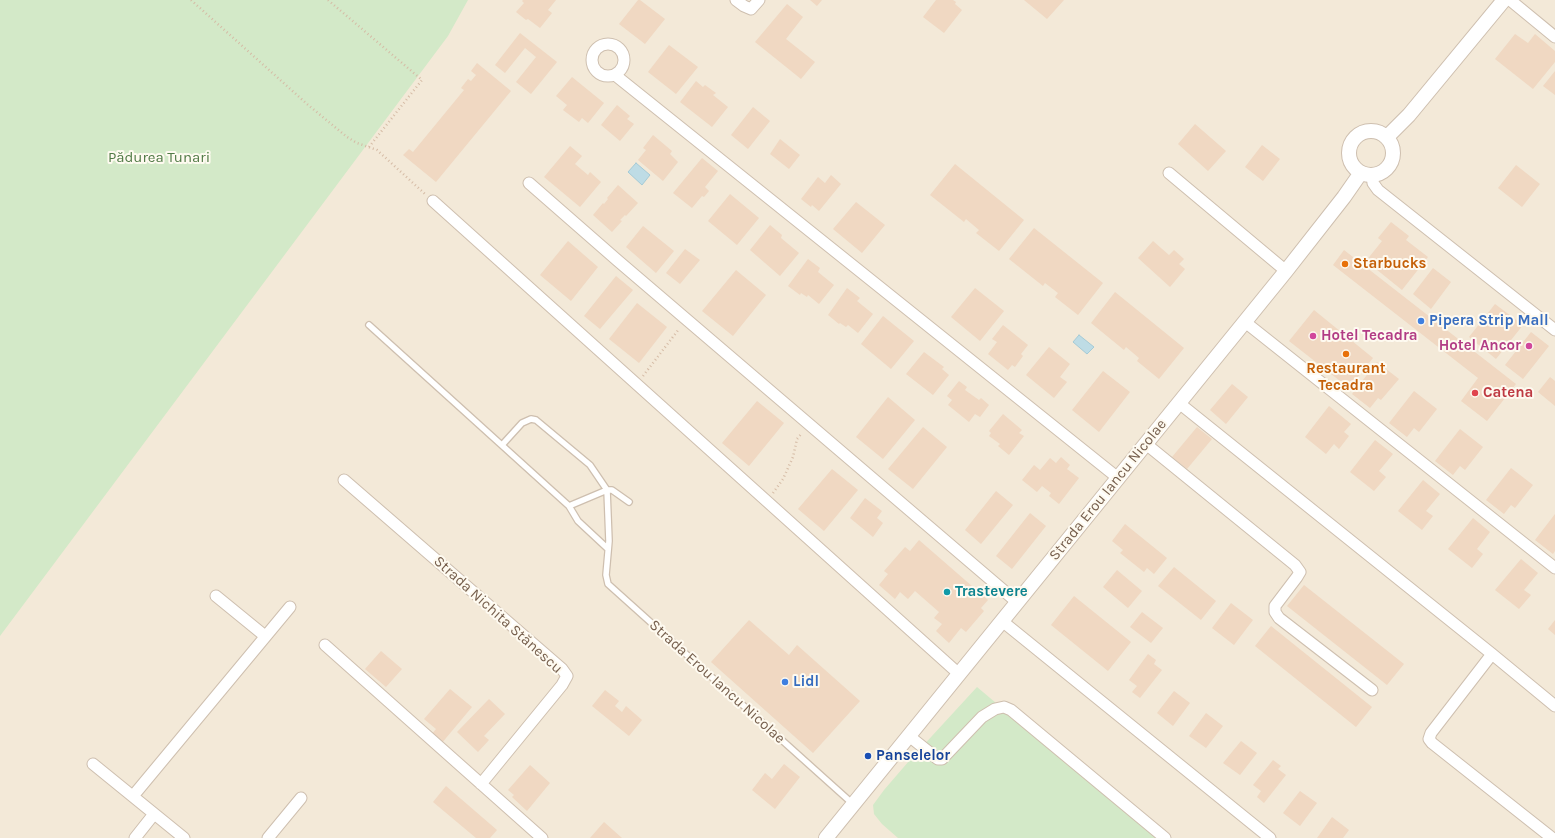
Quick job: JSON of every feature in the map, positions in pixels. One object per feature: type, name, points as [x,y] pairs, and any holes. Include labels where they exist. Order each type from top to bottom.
[{"type":"street","points":[[736,0],[750,9],[759,0]]},
{"type":"street","points":[[1387,137],[1409,115],[1504,0]]},
{"type":"street","points":[[1510,0],[1555,37]]},
{"type":"street","points":[[615,75],[1118,478]]},
{"type":"street","points":[[1366,175],[1379,175],[1390,165],[1393,158],[1394,151],[1387,137],[1373,131],[1358,135],[1349,147],[1348,155],[1354,169],[1366,175],[1378,190],[1555,330]]},
{"type":"street","points":[[1169,173],[1286,271]]},
{"type":"street","name":"Strada Erou Iancu Nicolae","points":[[826,838],[1245,322],[1344,197],[1366,175]]},
{"type":"street","points":[[529,183],[1017,602]]},
{"type":"street","points":[[433,201],[959,674]]},
{"type":"street","points":[[1245,322],[1555,568]]},
{"type":"street","points":[[1179,403],[1555,706]]},
{"type":"street","points":[[1146,444],[1295,565],[1300,572],[1275,606],[1275,612],[1279,618],[1372,690]]},
{"type":"street","name":"Strada Nichita Stănescu","points":[[344,480],[562,669],[566,676],[562,685],[481,784]]},
{"type":"street","points":[[216,596],[265,636]]},
{"type":"street","points":[[133,796],[290,607]]},
{"type":"street","points":[[1002,621],[1270,838]]},
{"type":"street","points":[[325,645],[542,838]]},
{"type":"street","points":[[1492,654],[1431,733],[1429,739],[1432,743],[1552,838]]},
{"type":"street","points":[[909,736],[938,759],[942,759],[982,717],[995,709],[1004,707],[1011,710],[1165,838]]},
{"type":"street","points":[[92,764],[184,838]]},
{"type":"street","points":[[268,838],[301,798]]},
{"type":"street","points":[[135,838],[154,814]]},
{"type":"lane","points":[[369,325],[569,506],[578,521],[607,548]]},
{"type":"lane","name":"Strada Erou Iancu Nicolae","points":[[502,445],[522,423],[531,419],[536,420],[584,458],[597,472],[607,490],[609,541],[607,548],[606,575],[608,584],[853,804]]},
{"type":"lane","points":[[569,506],[607,490],[612,490],[629,502]]},
{"type":"path","points":[[191,0],[307,104],[356,143],[377,150],[433,201]]},
{"type":"path","points":[[328,0],[422,80],[369,148]]},
{"type":"path","points":[[637,384],[686,319]]},
{"type":"path","points":[[767,502],[783,479],[793,457],[797,439],[808,423]]},
{"type":"shaded area","points":[[0,0],[1555,0],[1555,838],[0,838]]},
{"type":"green space","name":"Pădurea Tunari","points":[[0,0],[468,0],[448,36],[0,636]]},
{"type":"green space","points":[[977,687],[1156,838],[898,838],[882,824],[874,814],[873,805],[909,761]]},
{"type":"water","points":[[636,163],[650,175],[642,185],[628,172]]},
{"type":"water","points":[[1079,335],[1094,347],[1087,354],[1073,342]]},
{"type":"building","points":[[556,0],[548,10],[552,13],[540,28],[516,12],[524,3],[522,1]]},
{"type":"building","points":[[638,0],[665,19],[645,44],[619,24]]},
{"type":"building","points":[[810,0],[822,0],[817,6]]},
{"type":"building","points":[[936,0],[953,0],[962,10],[944,33],[923,17]]},
{"type":"building","points":[[1024,0],[1064,0],[1047,19]]},
{"type":"building","points":[[787,4],[803,17],[786,39],[815,62],[801,79],[755,42]]},
{"type":"building","points":[[520,33],[557,62],[531,94],[516,82],[536,57],[525,48],[505,73],[495,65]]},
{"type":"building","points":[[1515,34],[1528,43],[1535,34],[1555,51],[1555,62],[1533,89],[1495,59]]},
{"type":"building","points":[[669,45],[698,67],[676,94],[648,72]]},
{"type":"building","points":[[477,63],[511,91],[436,182],[403,155],[409,149],[413,152],[464,90],[461,88],[468,79],[471,81],[476,75],[471,71]]},
{"type":"building","points":[[1555,71],[1555,95],[1543,86]]},
{"type":"building","points":[[572,77],[604,103],[588,123],[582,118],[579,122],[563,110],[567,105],[556,96]]},
{"type":"building","points":[[696,81],[703,87],[705,85],[716,93],[713,95],[728,107],[712,127],[680,102]]},
{"type":"building","points":[[617,105],[630,116],[627,119],[634,124],[620,141],[601,125]]},
{"type":"building","points":[[753,107],[770,121],[748,149],[731,135]]},
{"type":"building","points":[[1195,124],[1226,151],[1208,171],[1178,144]]},
{"type":"building","points":[[653,135],[672,151],[670,154],[678,162],[663,181],[638,160],[646,150],[643,148]]},
{"type":"building","points":[[780,139],[800,155],[789,169],[770,154]]},
{"type":"building","points":[[1262,145],[1280,159],[1263,181],[1245,167]]},
{"type":"building","points":[[570,146],[582,156],[575,164],[588,175],[590,172],[601,182],[580,207],[544,177]]},
{"type":"building","points":[[702,158],[718,171],[705,187],[709,191],[704,197],[702,196],[692,208],[673,193]]},
{"type":"building","points":[[955,164],[1024,220],[999,251],[976,233],[979,230],[966,219],[964,222],[930,195]]},
{"type":"building","points":[[1516,165],[1540,184],[1522,207],[1498,188]]},
{"type":"building","points":[[831,175],[841,184],[819,211],[801,199],[818,177],[825,183]]},
{"type":"building","points":[[618,185],[638,203],[626,216],[625,215],[620,220],[622,221],[612,232],[593,215],[603,203],[604,204]]},
{"type":"building","points":[[730,194],[759,218],[737,245],[708,221]]},
{"type":"building","points":[[856,202],[885,225],[862,253],[833,229]]},
{"type":"building","points":[[1391,222],[1409,236],[1406,240],[1428,257],[1402,290],[1366,261],[1382,241],[1378,238]]},
{"type":"building","points":[[770,225],[782,235],[781,238],[799,253],[780,276],[750,250]]},
{"type":"building","points":[[643,226],[674,251],[656,273],[626,247]]},
{"type":"building","points":[[1034,228],[1103,283],[1078,315],[1055,297],[1058,293],[1045,283],[1043,286],[1009,259]]},
{"type":"building","points":[[568,241],[598,267],[571,301],[540,275]]},
{"type":"building","points":[[1153,241],[1169,255],[1174,250],[1184,259],[1179,264],[1185,269],[1170,287],[1138,258]]},
{"type":"building","points":[[685,249],[700,260],[680,284],[666,273]]},
{"type":"building","name":"Pipera Strip Mall","points":[[1344,250],[1516,384],[1487,421],[1461,401],[1478,378],[1333,265]]},
{"type":"building","points":[[808,259],[820,268],[818,272],[834,285],[819,304],[808,295],[807,297],[801,293],[800,295],[788,286]]},
{"type":"building","points":[[1433,268],[1451,282],[1431,309],[1413,294]]},
{"type":"building","points":[[736,270],[766,295],[733,336],[702,311]]},
{"type":"building","points":[[616,276],[633,290],[600,329],[584,316]]},
{"type":"building","points":[[847,288],[860,298],[857,301],[873,314],[858,333],[848,325],[846,327],[840,323],[839,324],[828,315]]},
{"type":"building","points":[[975,288],[1004,311],[980,341],[951,317]]},
{"type":"building","points":[[1115,292],[1184,348],[1159,379],[1137,361],[1139,358],[1126,347],[1124,350],[1091,323]]},
{"type":"building","points":[[637,303],[667,327],[639,363],[609,339]]},
{"type":"building","points":[[1495,304],[1523,325],[1496,359],[1469,337]]},
{"type":"building","points":[[1314,310],[1373,358],[1349,388],[1289,341]]},
{"type":"building","points":[[883,316],[914,341],[891,369],[861,344]]},
{"type":"building","points":[[1003,325],[1028,345],[1021,354],[1023,356],[1015,367],[1012,365],[1008,370],[988,354],[997,342],[992,339]]},
{"type":"building","points":[[1531,332],[1549,346],[1523,379],[1505,365]]},
{"type":"building","points":[[1049,347],[1070,364],[1060,377],[1067,382],[1054,398],[1026,375]]},
{"type":"building","points":[[924,352],[944,367],[942,369],[949,375],[933,395],[906,374]]},
{"type":"building","points":[[1377,362],[1399,379],[1381,400],[1378,398],[1370,408],[1352,394]]},
{"type":"building","points":[[1103,371],[1130,392],[1099,432],[1072,410]]},
{"type":"building","points":[[1550,377],[1555,381],[1555,406],[1538,392]]},
{"type":"building","points":[[959,381],[967,387],[965,390],[979,400],[981,398],[989,405],[980,417],[975,414],[969,422],[948,405],[952,400],[947,396]]},
{"type":"building","points":[[1232,384],[1248,397],[1226,424],[1210,410]]},
{"type":"building","points":[[1414,391],[1437,409],[1419,432],[1414,428],[1407,437],[1389,423]]},
{"type":"building","points":[[888,397],[915,420],[883,459],[856,437]]},
{"type":"building","points":[[757,401],[784,423],[749,466],[722,443]]},
{"type":"building","points":[[1329,406],[1351,424],[1344,432],[1349,436],[1339,449],[1334,444],[1326,454],[1305,437]]},
{"type":"building","points":[[1003,414],[1022,430],[1019,433],[1024,436],[1009,455],[998,446],[1000,444],[989,436],[991,433],[989,431]]},
{"type":"building","points":[[923,427],[947,447],[913,489],[888,469]]},
{"type":"building","points":[[1197,427],[1212,439],[1187,469],[1172,457]]},
{"type":"building","points":[[1460,429],[1483,447],[1465,470],[1460,466],[1453,475],[1435,461]]},
{"type":"building","points":[[1375,440],[1393,454],[1379,471],[1386,477],[1374,491],[1350,472]]},
{"type":"building","points":[[1061,457],[1070,465],[1067,469],[1079,478],[1059,504],[1049,496],[1051,493],[1042,486],[1037,492],[1022,480],[1034,465],[1040,470],[1050,458],[1056,463]]},
{"type":"building","points":[[1511,468],[1533,485],[1515,508],[1511,505],[1504,514],[1486,500]]},
{"type":"building","points":[[832,469],[858,490],[824,531],[798,509]]},
{"type":"building","points":[[1423,480],[1440,494],[1426,511],[1433,516],[1422,530],[1398,511]]},
{"type":"building","points":[[996,491],[1013,505],[981,544],[965,530]]},
{"type":"building","points":[[865,498],[882,511],[877,518],[883,523],[873,537],[850,518]]},
{"type":"building","points":[[1030,513],[1046,526],[1012,569],[996,556]]},
{"type":"building","points":[[1555,514],[1555,551],[1553,554],[1535,540]]},
{"type":"building","points":[[1473,518],[1490,532],[1477,549],[1483,554],[1472,568],[1448,549]]},
{"type":"building","points":[[1125,524],[1167,558],[1154,574],[1147,568],[1144,572],[1120,553],[1123,550],[1112,541]]},
{"type":"building","name":"Trastevere","points":[[919,540],[988,600],[981,608],[984,611],[966,632],[961,628],[949,643],[936,631],[942,624],[934,618],[939,612],[915,591],[908,599],[900,592],[895,599],[879,585],[888,574],[884,571],[905,547],[910,551]]},
{"type":"building","points":[[1521,559],[1538,573],[1524,590],[1531,595],[1519,609],[1495,590]]},
{"type":"building","points":[[1174,567],[1216,601],[1201,620],[1158,586]]},
{"type":"building","points":[[1117,570],[1142,591],[1128,608],[1103,587]]},
{"type":"building","points":[[1304,585],[1404,664],[1387,685],[1287,606]]},
{"type":"building","points":[[1074,596],[1131,642],[1108,671],[1051,625]]},
{"type":"building","points":[[1231,603],[1253,620],[1234,645],[1212,628]]},
{"type":"building","points":[[1142,612],[1163,628],[1151,643],[1130,627]]},
{"type":"building","name":"Lidl","points":[[749,620],[789,655],[797,645],[860,701],[813,753],[711,662]]},
{"type":"building","points":[[1555,620],[1555,635],[1548,629]]},
{"type":"building","points":[[1271,626],[1372,707],[1356,727],[1255,646]]},
{"type":"building","points":[[381,651],[402,669],[386,687],[365,669]]},
{"type":"building","points":[[1148,654],[1156,660],[1154,664],[1162,670],[1140,698],[1132,692],[1137,686],[1129,680]]},
{"type":"building","points":[[450,689],[472,707],[441,744],[431,735],[436,729],[424,719]]},
{"type":"building","points":[[605,690],[619,701],[615,706],[622,712],[626,706],[642,720],[629,736],[592,706]]},
{"type":"building","points":[[1174,691],[1190,703],[1173,726],[1157,713]]},
{"type":"building","points":[[489,699],[505,714],[484,736],[489,740],[478,752],[457,732]]},
{"type":"building","points":[[1206,713],[1223,726],[1206,748],[1189,736]]},
{"type":"building","points":[[1241,741],[1257,753],[1240,775],[1223,763]]},
{"type":"building","points":[[1273,760],[1281,766],[1278,769],[1286,775],[1264,803],[1257,797],[1261,791],[1253,785]]},
{"type":"building","points":[[784,764],[800,777],[775,809],[752,790],[765,773],[772,779]]},
{"type":"building","points":[[530,765],[550,783],[527,811],[512,797],[514,795],[508,790]]},
{"type":"building","points":[[446,786],[497,830],[490,838],[476,838],[433,802]]},
{"type":"building","points":[[1300,791],[1317,803],[1300,826],[1283,813]]},
{"type":"building","points":[[1332,817],[1349,830],[1343,838],[1317,838]]},
{"type":"building","points":[[604,822],[622,838],[590,838]]},
{"type":"place","name":"Starbucks","points":[[1345,264]]},
{"type":"place","name":"Pipera Strip Mall","points":[[1421,321]]},
{"type":"place","name":"Hotel Tecadra","points":[[1313,336]]},
{"type":"place","name":"Hotel Ancor","points":[[1529,346]]},
{"type":"place","name":"Restaurant Tecadra","points":[[1346,354]]},
{"type":"place","name":"Catena","points":[[1475,393]]},
{"type":"place","name":"Trastevere","points":[[947,592]]},
{"type":"place","name":"Lidl","points":[[785,682]]},
{"type":"place","name":"Panselelor","points":[[868,756]]}]
